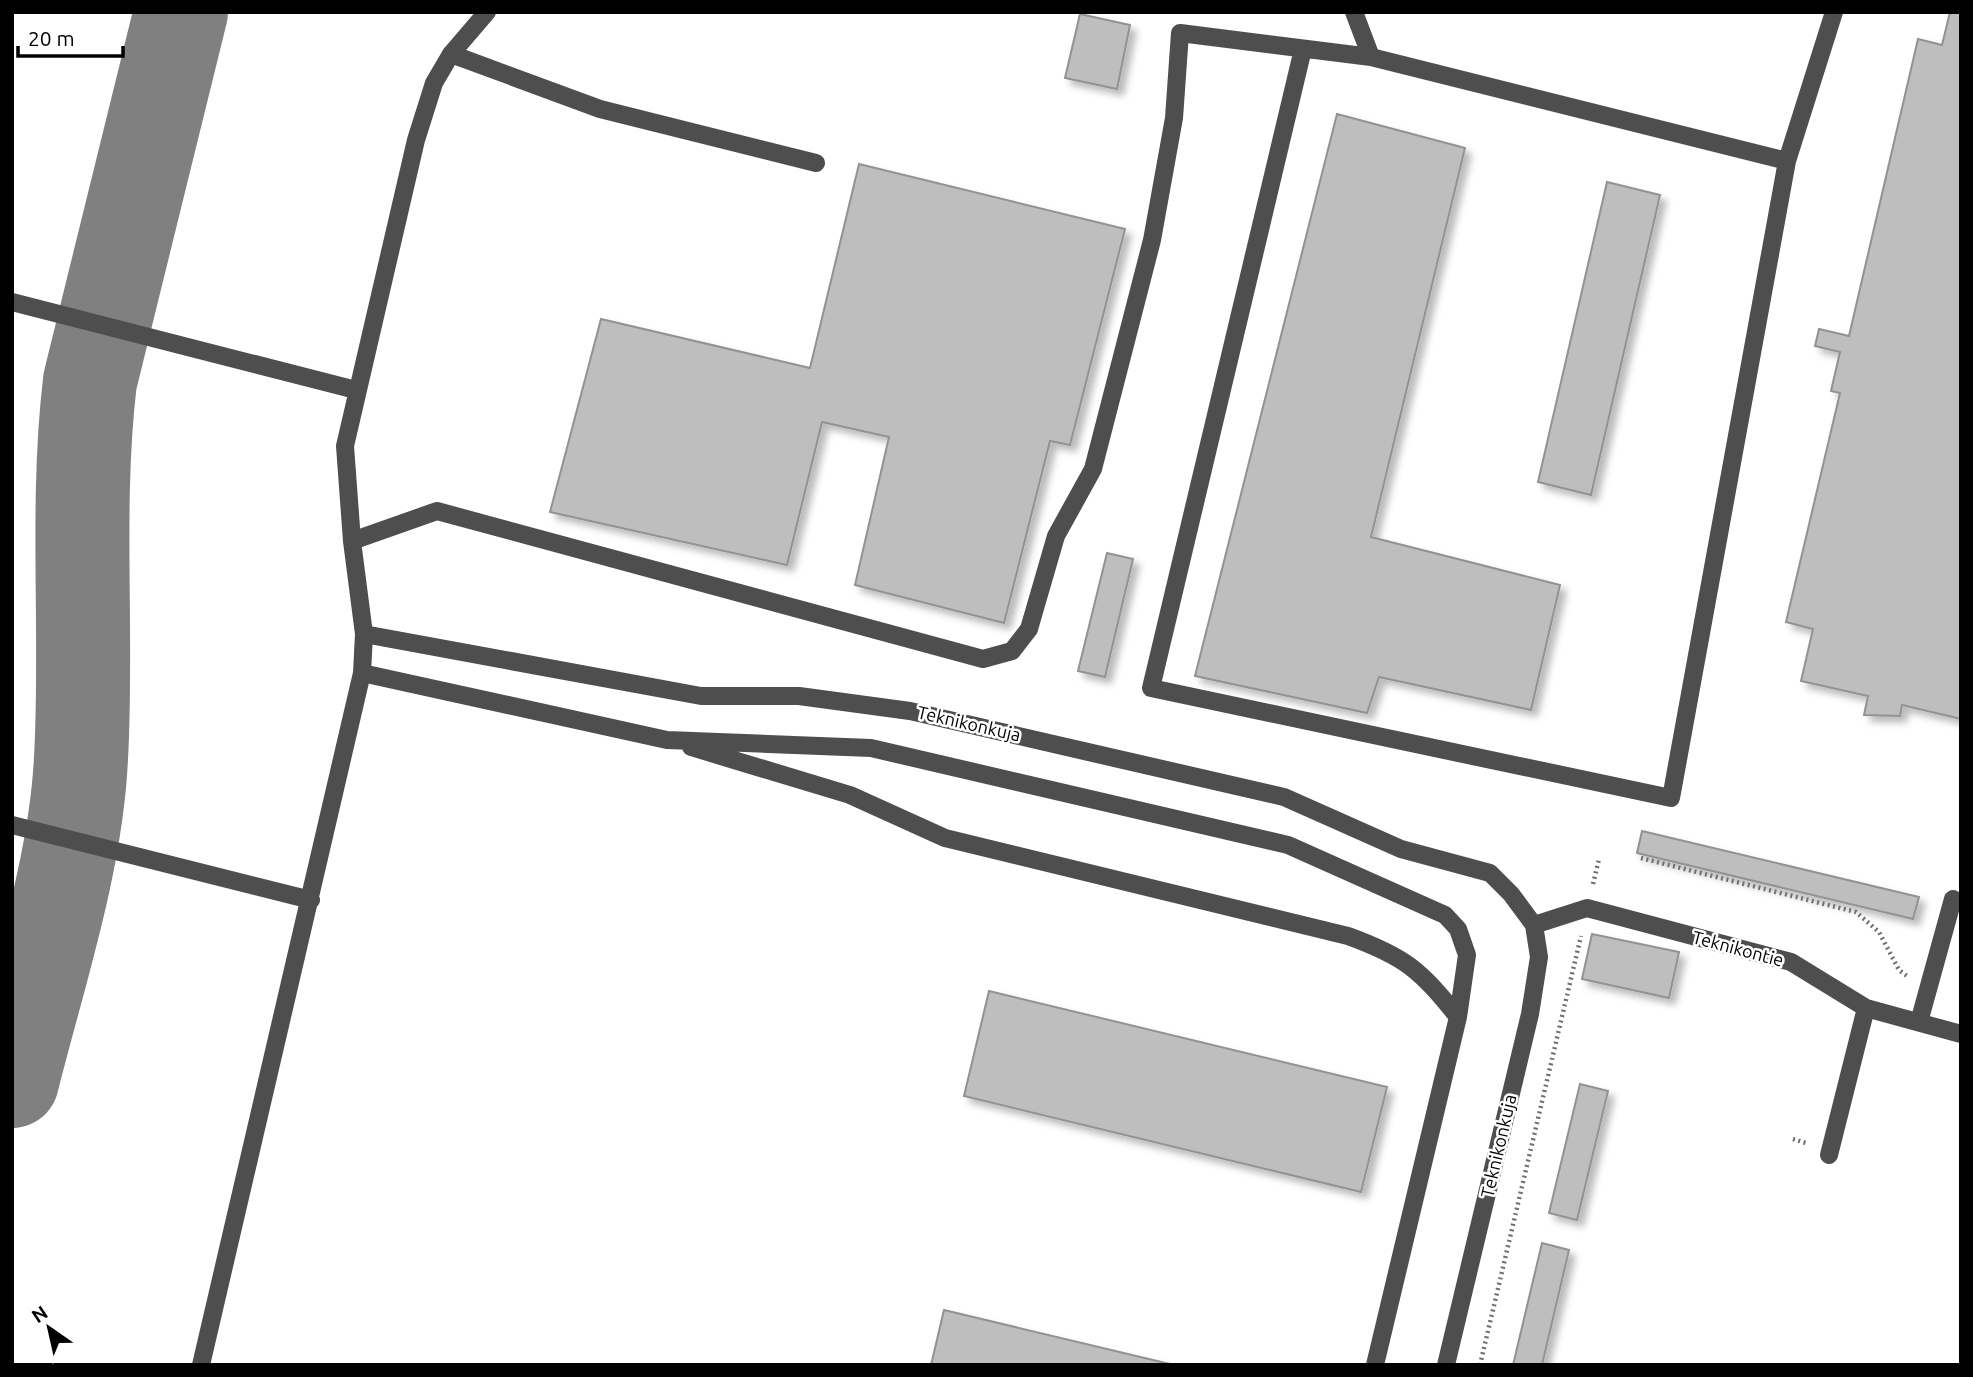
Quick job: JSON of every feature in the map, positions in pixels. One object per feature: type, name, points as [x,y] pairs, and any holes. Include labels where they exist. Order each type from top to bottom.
[{"type":"street","points":[[201,1365],[362,673],[364,634],[352,541],[345,446],[356,390],[416,139],[435,83],[451,54],[487,12]]},
{"type":"street","points":[[1354,12],[1371,57]]},
{"type":"street","points":[[1303,49],[1151,688],[1671,799],[1787,161],[1834,12]]},
{"type":"street","points":[[352,541],[437,511],[983,659],[1012,651],[1029,629],[1056,536],[1093,470],[1152,240],[1174,118],[1180,33],[1371,57],[1787,161]]},
{"type":"street","points":[[451,54],[600,109],[816,163]]},
{"type":"street","points":[[12,302],[356,390]]},
{"type":"street","name":"Teknikonkuja","points":[[364,634],[701,696],[799,696],[910,711],[1284,797],[1401,849],[1490,873],[1511,894],[1534,925],[1539,957],[1530,1014],[1446,1365]]},
{"type":"street","points":[[362,673],[667,740],[850,795],[945,838],[1348,936],[1390,951],[1426,977],[1458,1017]]},
{"type":"street","points":[[667,740],[871,748],[1288,845],[1445,915],[1458,929],[1466,955],[1458,1017],[1375,1365]]},
{"type":"street","points":[[12,825],[311,900]]},
{"type":"street","points":[[1919,1022],[1953,899]]},
{"type":"street","points":[[1534,925],[1587,908]]},
{"type":"street","name":"Teknikontie","points":[[1587,908],[1791,962],[1867,1008],[1961,1034]]},
{"type":"street","points":[[1829,1155],[1867,1008]]},
{"type":"path","points":[[1641,858],[1856,912],[1879,932],[1899,970],[1928,991]]},
{"type":"path","points":[[1480,1365],[1599,859]]},
{"type":"building","points":[[1950,12],[1961,12],[1961,719],[1902,705],[1900,716],[1864,715],[1868,696],[1801,681],[1813,629],[1786,622],[1840,393],[1831,391],[1840,352],[1815,346],[1819,329],[1849,336],[1918,39],[1942,45]]},
{"type":"building","points":[[1080,14],[1130,25],[1117,89],[1065,78]]},
{"type":"building","points":[[1337,114],[1465,148],[1371,537],[1560,585],[1531,710],[1379,677],[1367,713],[1195,676]]},
{"type":"building","points":[[859,164],[1125,229],[1070,445],[1050,441],[1004,623],[855,585],[889,437],[822,422],[787,565],[550,512],[601,319],[810,368]]},
{"type":"building","points":[[1607,182],[1660,195],[1591,495],[1538,482]]},
{"type":"building","points":[[1107,553],[1133,559],[1105,677],[1078,671]]},
{"type":"building","points":[[1642,831],[1919,897],[1913,919],[1637,853]]},
{"type":"building","points":[[1592,934],[1679,952],[1669,998],[1582,979]]},
{"type":"building","points":[[989,991],[1387,1087],[1361,1192],[964,1096]]},
{"type":"building","points":[[1580,1084],[1608,1091],[1577,1220],[1549,1213]]},
{"type":"building","points":[[1542,1243],[1569,1250],[1542,1365],[1513,1365]]},
{"type":"building","points":[[944,1310],[1174,1365],[931,1365]]},
{"type":"taxiway","points":[[12,1081],[64,880],[78,798],[83,711],[83,475],[90,381],[181,12]]}]
